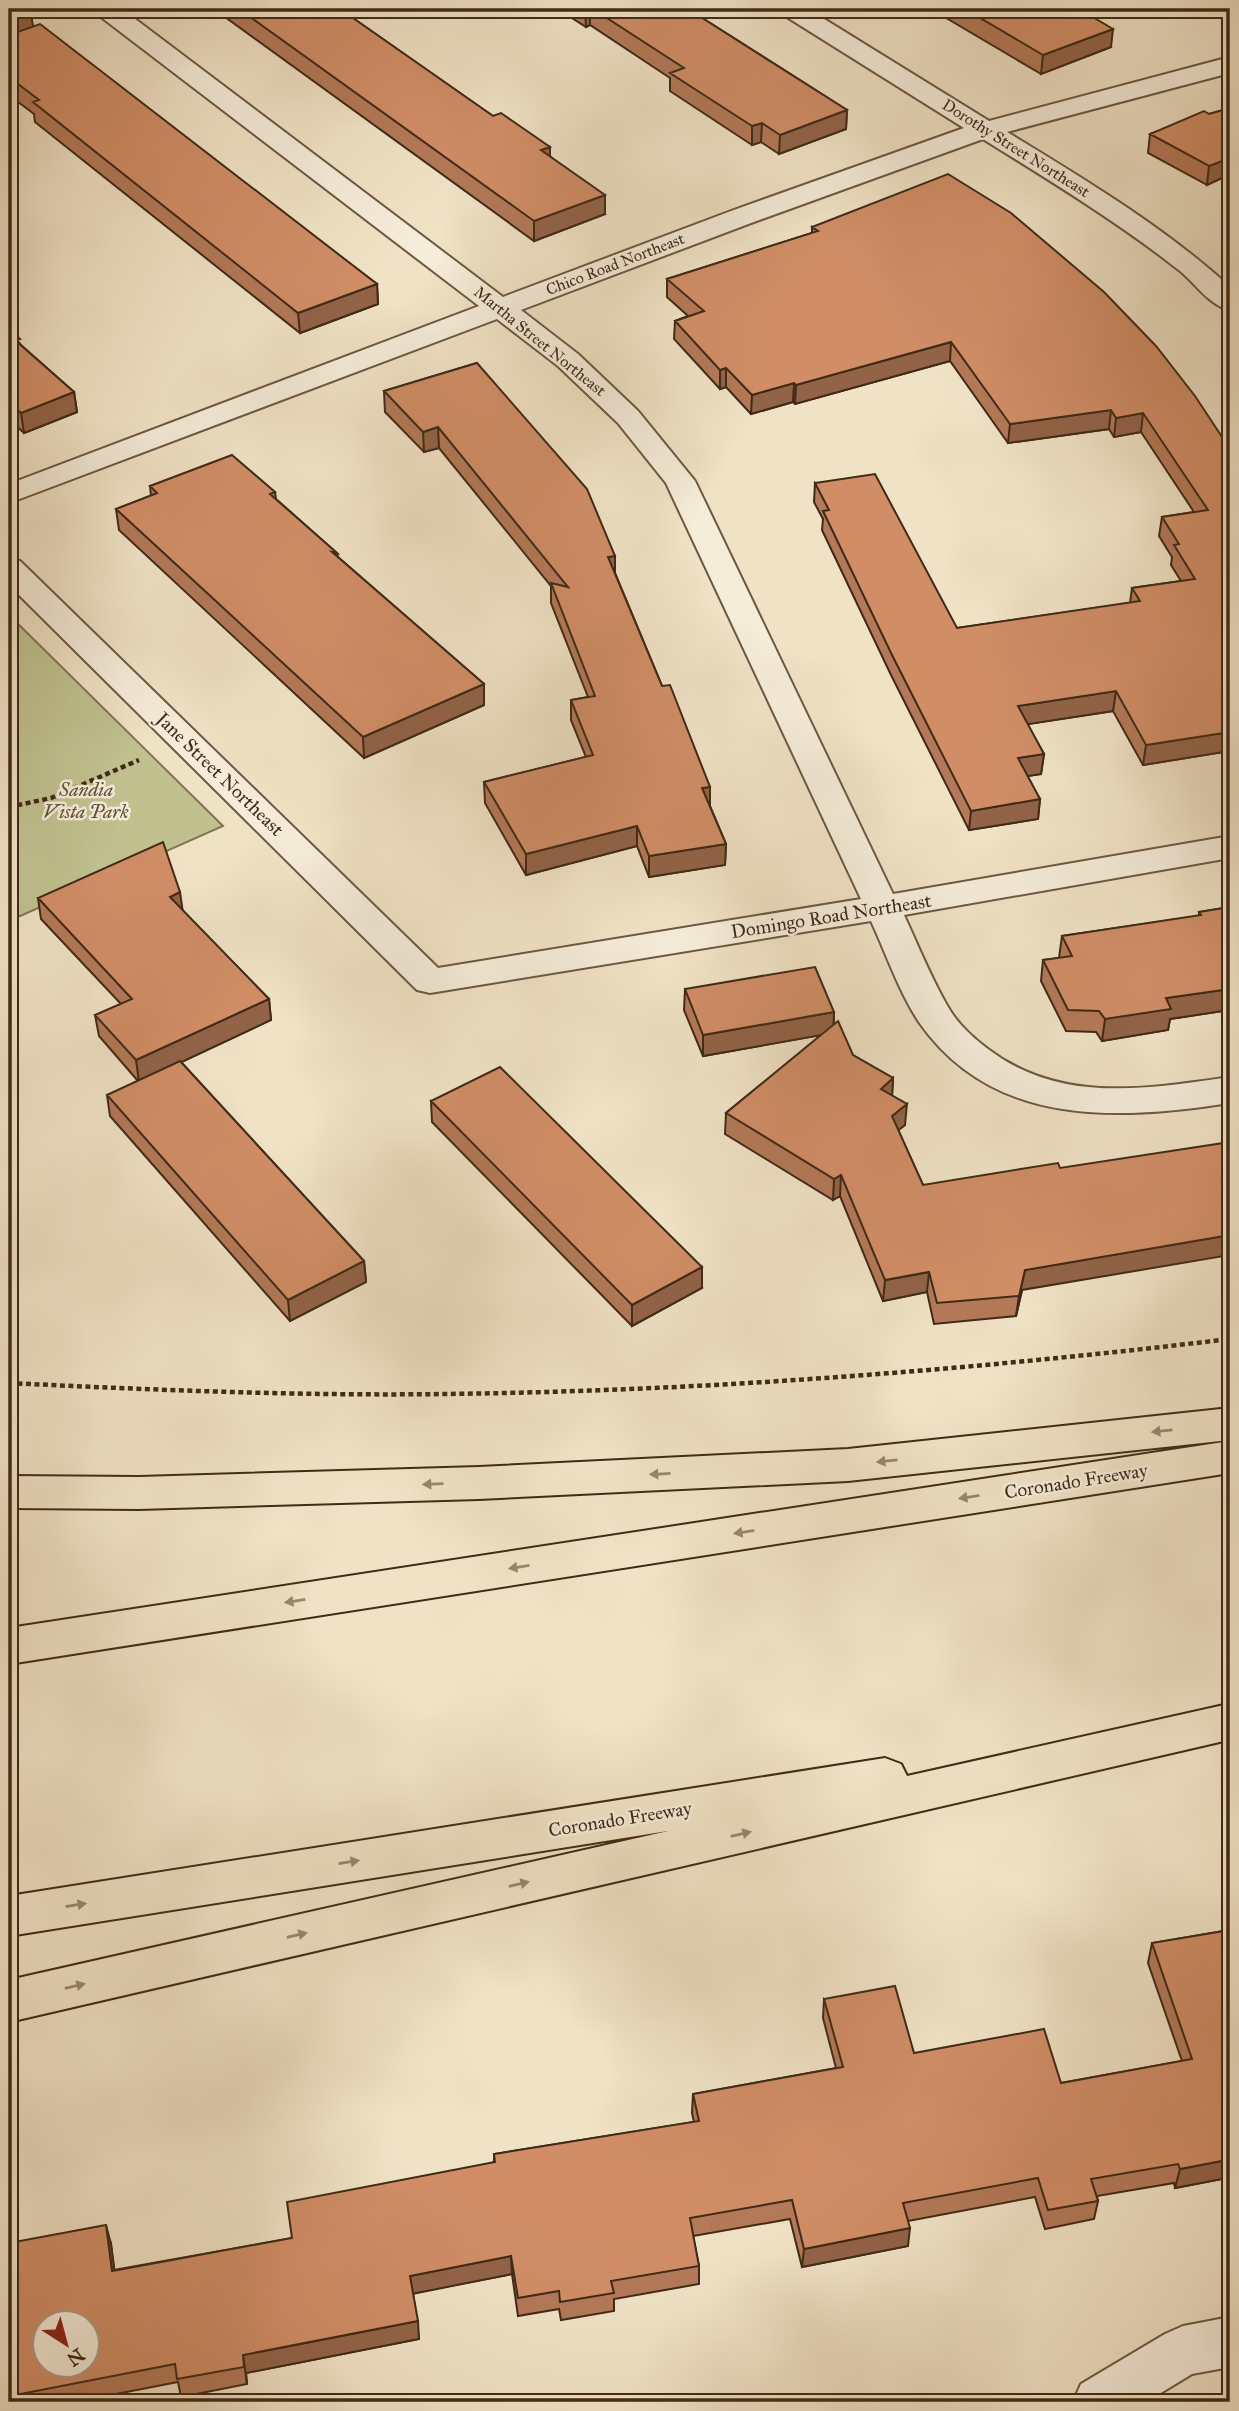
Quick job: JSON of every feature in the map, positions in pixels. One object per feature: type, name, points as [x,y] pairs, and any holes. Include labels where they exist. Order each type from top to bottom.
[{"type":"highway","points":[[9,1492],[139,1493],[465,1483],[848,1465],[1230,1424]]},
{"type":"highway","name":"Coronado Freeway","points":[[9,1646],[1230,1457]]},
{"type":"highway","points":[[9,2001],[1227,1722]]},
{"type":"highway","name":"Coronado Freeway","points":[[9,1916],[1227,1722]]},
{"type":"street","name":"Martha Street Northeast","points":[[106,9],[502,307],[602,391],[628,417],[680,481],[933,1014],[966,1054],[990,1071],[1047,1094],[1102,1103],[1153,1102],[1230,1090]]},
{"type":"street","name":"Dorothy Street Northeast","points":[[791,9],[988,129],[1161,243],[1230,302]]},
{"type":"street","name":"Chico Road Northeast","points":[[9,494],[741,217],[988,129],[1230,65]]},
{"type":"street","name":"Jane Street Northeast","points":[[9,568],[430,981]]},
{"type":"street","name":"Domingo Road Northeast","points":[[430,981],[1230,847]]},
{"type":"street","points":[[1099,2402],[1183,2351],[1230,2342]]},
{"type":"path","points":[[9,807],[51,798],[139,760]]},
{"type":"path","points":[[9,1383],[337,1394],[506,1393],[893,1374],[1111,1354],[1230,1339]]},
{"type":"green space","name":"Sandia Vista Park","points":[[9,615],[223,826],[9,921]]},
{"type":"building","points":[[9,9],[25,9],[31,14],[9,21]]},
{"type":"building","points":[[239,9],[340,9],[493,116],[501,113],[550,147],[541,150],[605,195],[534,221]]},
{"type":"building","points":[[593,9],[688,9],[847,110],[780,135],[762,123],[752,126],[670,73],[684,68]]},
{"type":"building","points":[[965,9],[1079,9],[1113,29],[1043,55]]},
{"type":"building","points":[[40,24],[377,284],[298,313],[33,102],[39,100],[9,77],[9,35]]},
{"type":"building","points":[[1230,108],[1230,161],[1227,159],[1209,166],[1150,134],[1204,111],[1209,114]]},
{"type":"building","points":[[948,174],[1011,213],[1104,292],[1156,346],[1195,396],[1230,449],[1230,732],[1146,745],[1116,691],[1018,706],[1044,754],[1018,758],[1040,799],[971,811],[823,511],[829,510],[815,483],[875,474],[957,628],[1140,601],[1132,588],[1195,579],[1174,545],[1179,544],[1162,517],[1208,510],[1143,413],[1116,418],[1111,410],[1010,424],[951,342],[752,395],[726,368],[720,370],[675,321],[704,311],[667,279],[818,231],[812,227]]},
{"type":"building","points":[[9,329],[20,339],[15,340],[74,392],[21,413],[9,402]]},
{"type":"building","points":[[477,363],[587,489],[615,556],[608,557],[662,686],[670,685],[710,787],[702,788],[726,844],[649,856],[637,826],[526,854],[484,782],[593,755],[571,700],[595,696],[551,583],[568,587],[438,427],[423,432],[384,391]]},
{"type":"building","points":[[232,455],[275,492],[270,494],[337,553],[332,552],[484,684],[363,737],[116,509],[157,493],[150,486]]},
{"type":"building","points":[[163,842],[180,892],[170,897],[269,999],[136,1060],[95,1015],[132,999],[38,898]]},
{"type":"building","points":[[1230,907],[1230,989],[1166,998],[1171,1009],[1105,1019],[1099,1011],[1068,1010],[1043,960],[1072,956],[1062,936],[1201,915],[1199,912]]},
{"type":"building","points":[[815,967],[834,1012],[703,1035],[685,989]]},
{"type":"building","points":[[838,1021],[853,1055],[893,1078],[881,1089],[907,1104],[892,1116],[923,1185],[1058,1163],[1060,1168],[1230,1142],[1230,1235],[1025,1270],[1019,1296],[937,1303],[929,1272],[885,1280],[841,1175],[834,1179],[726,1113]]},
{"type":"building","points":[[180,1061],[364,1261],[288,1300],[107,1095]]},
{"type":"building","points":[[500,1067],[702,1267],[632,1305],[431,1101]]},
{"type":"building","points":[[1230,1930],[1230,2169],[1227,2160],[1180,2169],[1178,2164],[1091,2179],[1098,2201],[1048,2210],[1038,2178],[903,2203],[910,2228],[804,2249],[792,2200],[690,2218],[699,2266],[611,2281],[614,2293],[560,2302],[559,2291],[518,2298],[511,2256],[410,2276],[418,2321],[243,2355],[244,2367],[177,2379],[175,2364],[102,2378],[102,2310],[32,2310],[32,2380],[92,2380],[15,2395],[15,2402],[9,2402],[9,2243],[106,2225],[112,2271],[292,2238],[287,2202],[495,2162],[494,2154],[699,2121],[693,2094],[843,2067],[824,1999],[895,1986],[914,2053],[1044,2029],[1061,2083],[1192,2059],[1152,1943]]}]
